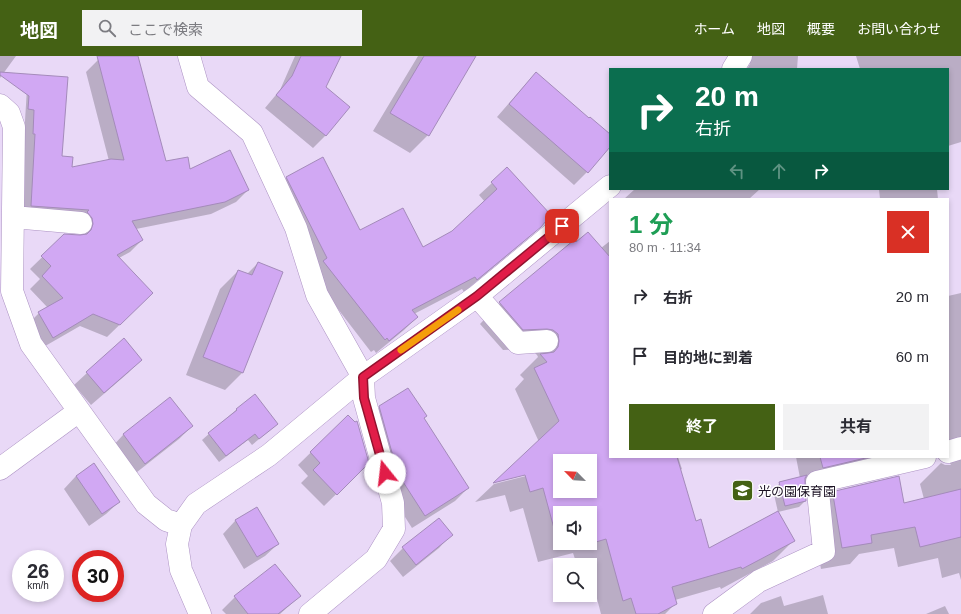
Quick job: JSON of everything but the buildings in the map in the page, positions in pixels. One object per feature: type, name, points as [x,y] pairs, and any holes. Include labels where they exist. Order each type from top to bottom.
[{"type":"street","points":[[189,56],[198,87],[252,133],[296,228],[317,295],[363,377],[364,398],[393,503],[394,529],[376,559],[310,614]]},
{"type":"street","points":[[734,68],[741,56]]},
{"type":"street","points":[[0,105],[9,113],[14,127],[12,291],[31,344],[146,504],[166,520],[181,525]]},
{"type":"street","points":[[200,614],[181,570],[177,544],[181,525],[196,504],[269,455],[363,377],[477,296],[609,187]]},
{"type":"street","points":[[13,217],[81,223]]},
{"type":"street","points":[[477,296],[518,343],[547,340]]},
{"type":"street","points":[[0,469],[79,411]]},
{"type":"street","points":[[949,452],[961,448]]},
{"type":"street","points":[[714,614],[759,580],[824,551],[817,482],[921,458]]},
{"type":"slow traffic","points":[[401,350],[458,310]]},
{"type":"place","name":"光の園保育園","points":[[743,491]]},
{"type":"route","points":[[385,473],[364,398],[363,377],[477,296],[562,226]]}]
